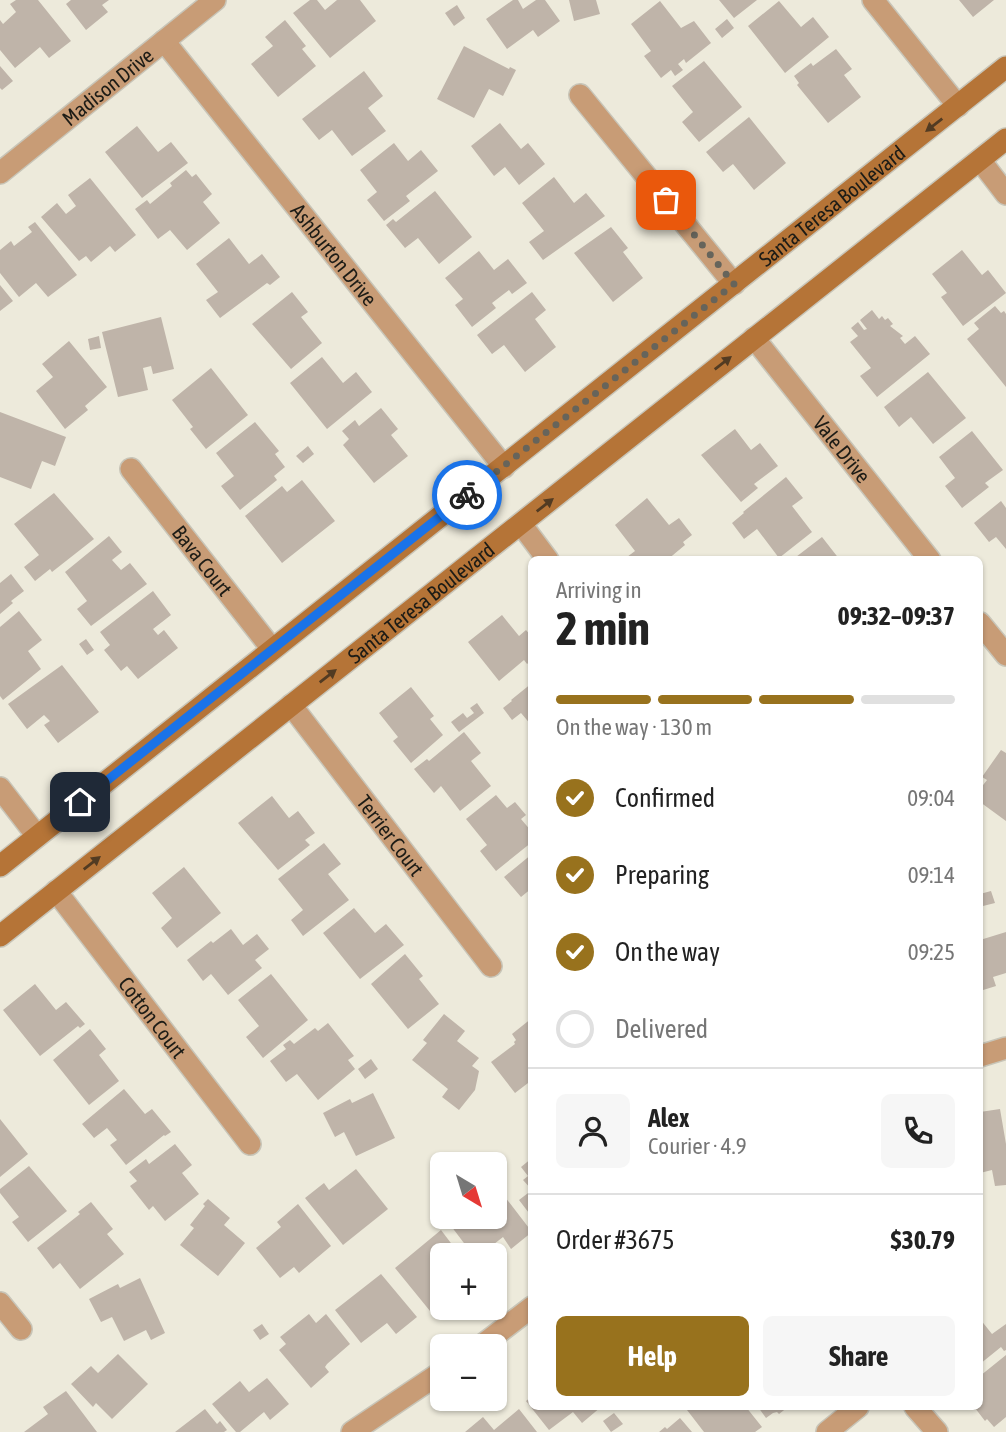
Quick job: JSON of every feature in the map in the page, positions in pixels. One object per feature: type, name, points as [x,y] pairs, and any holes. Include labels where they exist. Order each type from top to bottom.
[{"type":"main road","name":"Santa Teresa Boulevard","points":[[0,866],[1006,67]]},
{"type":"main road","name":"Santa Teresa Boulevard","points":[[0,936],[1006,139]]},
{"type":"street","name":"Madison Drive","points":[[0,173],[215,0]]},
{"type":"street","points":[[873,0],[958,106]]},
{"type":"street","name":"Ashburton Drive","points":[[164,41],[504,467]]},
{"type":"street","points":[[580,95],[734,284]]},
{"type":"street","points":[[980,160],[1006,194]]},
{"type":"street","name":"Vale Drive","points":[[754,338],[927,556]]},
{"type":"street","name":"Bava Court","points":[[131,469],[272,649]]},
{"type":"street","points":[[521,524],[545,556]]},
{"type":"street","points":[[983,627],[1006,655]]},
{"type":"street","name":"Terrier Court","points":[[291,705],[491,966]]},
{"type":"street","points":[[0,788],[37,836]]},
{"type":"street","name":"Cotton Court","points":[[56,891],[250,1144]]},
{"type":"street","points":[[983,1055],[1006,1048]]},
{"type":"street","points":[[0,1303],[20,1329]]},
{"type":"street","points":[[497,1334],[528,1310]]},
{"type":"street","points":[[352,1432],[430,1380]]},
{"type":"street","points":[[827,1432],[854,1410]]},
{"type":"street","points":[[918,1410],[937,1432]]},
{"type":"building","points":[[16,0],[38,0],[71,41],[49,58],[40,47],[15,68],[0,50],[0,20],[3,24],[16,12],[10,4]]},
{"type":"building","points":[[71,0],[109,0],[102,5],[108,12],[86,30],[66,4]]},
{"type":"building","points":[[310,0],[317,0],[325,10],[337,0],[360,0],[376,21],[330,58],[293,13]]},
{"type":"building","points":[[513,0],[518,0],[523,9],[536,0],[545,0],[560,21],[538,37],[533,30],[507,49],[486,19]]},
{"type":"building","points":[[569,0],[596,0],[600,14],[574,21]]},
{"type":"building","points":[[719,0],[757,0],[734,18]]},
{"type":"building","points":[[959,0],[994,0],[973,17]]},
{"type":"building","points":[[660,1],[681,28],[694,21],[711,43],[686,63],[684,59],[678,64],[683,70],[675,76],[671,70],[661,78],[644,56],[651,51],[631,24]]},
{"type":"building","points":[[779,1],[801,27],[813,17],[829,37],[785,73],[748,26]]},
{"type":"building","points":[[457,5],[465,18],[454,26],[445,13]]},
{"type":"building","points":[[727,19],[734,28],[722,38],[715,29]]},
{"type":"building","points":[[285,20],[306,46],[302,49],[316,66],[278,97],[251,64],[273,46],[265,37]]},
{"type":"building","points":[[464,46],[516,70],[503,96],[489,89],[474,118],[437,99]]},
{"type":"building","points":[[836,49],[852,69],[844,75],[861,97],[828,123],[797,85],[799,83],[794,76]]},
{"type":"building","points":[[704,61],[742,107],[699,142],[682,122],[693,112],[672,86]]},
{"type":"building","points":[[0,66],[13,81],[2,90],[0,88]]},
{"type":"building","points":[[364,71],[383,96],[368,108],[386,131],[352,156],[332,130],[319,140],[302,119]]},
{"type":"building","points":[[749,117],[786,163],[754,190],[733,164],[723,172],[706,152]]},
{"type":"building","points":[[500,123],[521,149],[528,143],[545,164],[519,185],[505,167],[494,176],[471,146]]},
{"type":"building","points":[[137,126],[158,152],[171,142],[188,163],[142,198],[105,152]]},
{"type":"building","points":[[394,143],[408,161],[421,150],[438,171],[406,196],[410,201],[384,221],[367,200],[377,192],[360,170]]},
{"type":"building","points":[[186,170],[192,177],[196,174],[212,194],[203,202],[220,223],[187,250],[170,230],[158,239],[135,209],[147,200],[150,204]]},
{"type":"building","points":[[554,177],[574,203],[586,193],[605,216],[543,260],[529,242],[544,231],[522,203]]},
{"type":"building","points":[[90,178],[136,235],[115,252],[110,246],[91,262],[86,256],[79,261],[41,217],[57,203],[66,214],[76,206],[68,195]]},
{"type":"building","points":[[435,191],[472,237],[439,264],[418,238],[405,248],[386,225],[393,219],[396,222]]},
{"type":"building","points":[[35,222],[77,275],[48,297],[36,283],[19,297],[0,273],[0,250],[11,241],[14,246],[32,232],[28,227]]},
{"type":"building","points":[[611,227],[628,248],[623,252],[643,278],[613,302],[574,253]]},
{"type":"building","points":[[229,238],[249,264],[262,254],[280,277],[270,285],[267,283],[220,318],[206,300],[218,292],[196,264]]},
{"type":"building","points":[[962,250],[982,275],[988,270],[1006,293],[963,326],[941,297],[947,293],[932,274]]},
{"type":"building","points":[[479,251],[494,270],[508,259],[527,283],[512,294],[509,290],[492,303],[496,308],[472,327],[455,305],[463,299],[445,278]]},
{"type":"building","points":[[0,285],[13,301],[0,311]]},
{"type":"building","points":[[292,292],[308,312],[301,317],[322,343],[291,369],[252,324]]},
{"type":"building","points":[[532,292],[546,310],[535,319],[556,347],[525,372],[504,345],[492,354],[477,335]]},
{"type":"building","points":[[995,306],[1001,313],[1004,311],[1006,314],[1006,387],[967,339],[979,329],[974,323]]},
{"type":"building","points":[[872,310],[879,319],[882,316],[885,320],[888,318],[893,324],[890,326],[903,336],[900,338],[905,344],[915,336],[930,354],[877,397],[860,376],[871,368],[850,342],[858,336],[851,328],[858,322],[864,330],[867,329],[860,320]]},
{"type":"building","points":[[161,317],[174,369],[153,374],[151,366],[143,368],[148,390],[118,397],[102,332]]},
{"type":"building","points":[[99,336],[101,348],[90,350],[88,339]]},
{"type":"building","points":[[69,341],[107,387],[85,406],[88,410],[65,429],[36,391],[53,377],[42,364]]},
{"type":"building","points":[[322,357],[343,383],[356,372],[372,392],[327,429],[290,383]]},
{"type":"building","points":[[211,368],[248,415],[206,449],[172,400]]},
{"type":"building","points":[[928,372],[966,418],[933,444],[911,417],[899,427],[884,407]]},
{"type":"building","points":[[381,408],[398,429],[391,435],[408,456],[374,483],[343,445],[349,439],[342,431],[355,420],[359,426]]},
{"type":"building","points":[[0,412],[66,437],[55,466],[42,461],[31,489],[0,477]]},
{"type":"building","points":[[255,422],[279,451],[275,454],[285,467],[274,476],[277,480],[240,510],[221,486],[234,476],[216,453]]},
{"type":"building","points":[[735,429],[751,450],[760,443],[778,466],[754,484],[758,488],[741,502],[701,455]]},
{"type":"building","points":[[972,431],[1003,470],[985,483],[989,487],[962,508],[945,486],[955,478],[939,457]]},
{"type":"building","points":[[308,446],[314,454],[303,463],[296,456]]},
{"type":"building","points":[[786,477],[803,498],[792,506],[812,532],[782,556],[777,556],[757,529],[744,539],[732,523]]},
{"type":"building","points":[[302,480],[335,521],[282,563],[245,516],[282,486],[287,492]]},
{"type":"building","points":[[54,493],[94,539],[52,572],[50,569],[35,581],[24,567],[39,555],[14,524]]},
{"type":"building","points":[[647,498],[669,525],[679,518],[692,535],[672,556],[628,556],[635,551],[615,525]]},
{"type":"building","points":[[1001,501],[1006,508],[1006,549],[996,537],[989,542],[974,523]]},
{"type":"building","points":[[109,536],[122,552],[112,560],[121,570],[130,563],[147,584],[91,626],[77,609],[87,601],[65,572]]},
{"type":"building","points":[[822,537],[837,556],[797,556]]},
{"type":"building","points":[[11,574],[24,591],[0,614],[0,583]]},
{"type":"building","points":[[153,591],[171,615],[153,629],[158,635],[164,630],[178,648],[138,679],[127,666],[121,671],[104,650],[110,645],[100,632]]},
{"type":"building","points":[[19,611],[42,640],[28,651],[41,669],[3,700],[0,696],[0,627]]},
{"type":"building","points":[[502,615],[519,636],[526,630],[528,632],[528,663],[524,660],[499,681],[468,642]]},
{"type":"building","points":[[86,639],[94,650],[87,655],[79,644]]},
{"type":"building","points":[[62,665],[99,712],[58,743],[44,725],[50,721],[44,715],[27,729],[8,704]]},
{"type":"building","points":[[528,686],[528,721],[521,713],[512,720],[503,708]]},
{"type":"building","points":[[411,687],[434,716],[430,719],[443,735],[411,763],[393,741],[398,737],[379,713]]},
{"type":"building","points":[[477,703],[484,713],[459,732],[451,722],[463,713],[467,718],[474,713],[470,708]]},
{"type":"building","points":[[464,732],[481,753],[471,761],[491,786],[460,811],[441,786],[434,793],[414,769],[427,759],[429,761]]},
{"type":"building","points":[[1001,750],[1006,753],[1006,821],[983,804],[983,785],[987,780],[983,776]]},
{"type":"building","points":[[496,795],[507,808],[515,802],[526,815],[521,819],[528,827],[528,845],[496,871],[480,851],[487,845],[466,819]]},
{"type":"building","points":[[272,796],[289,818],[298,811],[315,833],[305,840],[310,845],[278,870],[238,823]]},
{"type":"building","points":[[324,843],[341,864],[328,874],[349,900],[303,936],[291,920],[303,910],[278,879]]},
{"type":"building","points":[[528,857],[528,891],[521,897],[504,877]]},
{"type":"building","points":[[184,867],[221,913],[177,948],[161,928],[172,918],[152,893]]},
{"type":"building","points":[[991,891],[995,903],[983,906],[983,893]]},
{"type":"building","points":[[354,908],[375,933],[386,924],[404,945],[360,979],[323,933]]},
{"type":"building","points":[[231,929],[243,945],[257,934],[269,949],[255,960],[262,968],[228,995],[211,974],[203,981],[187,960]]},
{"type":"building","points":[[1006,932],[1006,973],[993,977],[996,986],[983,990],[983,954],[983,939]]},
{"type":"building","points":[[405,954],[423,976],[419,979],[439,1004],[408,1029],[371,984]]},
{"type":"building","points":[[271,974],[308,1020],[263,1058],[246,1037],[259,1026],[238,1000]]},
{"type":"building","points":[[35,984],[56,1010],[66,1002],[85,1024],[80,1028],[78,1026],[40,1056],[3,1010]]},
{"type":"building","points":[[444,1014],[465,1031],[457,1041],[479,1058],[472,1066],[479,1071],[475,1090],[459,1110],[442,1097],[448,1089],[412,1060],[427,1043],[423,1040]]},
{"type":"building","points":[[528,1021],[528,1083],[515,1093],[491,1062],[515,1044],[516,1040],[512,1034]]},
{"type":"building","points":[[328,1023],[354,1056],[348,1060],[355,1069],[318,1100],[297,1074],[286,1082],[270,1061],[286,1049],[283,1045],[290,1040],[294,1044],[315,1028],[318,1031]]},
{"type":"building","points":[[90,1029],[106,1049],[99,1055],[119,1081],[89,1105],[53,1060]]},
{"type":"building","points":[[371,1059],[378,1069],[365,1079],[358,1069]]},
{"type":"building","points":[[124,1089],[145,1114],[152,1109],[171,1132],[126,1165],[110,1145],[117,1140],[107,1128],[94,1138],[82,1124]]},
{"type":"building","points":[[373,1093],[395,1138],[356,1156],[344,1132],[335,1137],[323,1113],[350,1099],[352,1103]]},
{"type":"building","points":[[1000,1109],[1006,1144],[1006,1185],[995,1186],[992,1170],[983,1172],[983,1112]]},
{"type":"building","points":[[0,1119],[28,1154],[0,1177]]},
{"type":"building","points":[[175,1144],[192,1165],[182,1173],[199,1194],[165,1221],[153,1206],[149,1210],[130,1186],[137,1181],[129,1172],[146,1159],[149,1164]]},
{"type":"building","points":[[528,1161],[528,1176],[521,1167]]},
{"type":"building","points":[[29,1166],[67,1211],[28,1242],[12,1222],[19,1217],[0,1193],[0,1189]]},
{"type":"building","points":[[356,1169],[388,1209],[343,1245],[305,1198],[324,1183],[329,1190]]},
{"type":"building","points":[[528,1193],[528,1212],[519,1200]]},
{"type":"building","points":[[208,1199],[230,1218],[224,1225],[245,1243],[218,1276],[180,1245],[194,1228],[190,1225]]},
{"type":"building","points":[[508,1201],[528,1227],[528,1235],[511,1249],[503,1237],[495,1243],[464,1243],[453,1229],[507,1229]]},
{"type":"building","points":[[91,1202],[113,1229],[107,1234],[124,1254],[80,1289],[60,1263],[53,1269],[37,1248]]},
{"type":"building","points":[[298,1204],[331,1246],[299,1273],[294,1267],[280,1278],[256,1248],[281,1227],[277,1222]]},
{"type":"building","points":[[441,1230],[451,1243],[430,1243],[430,1311],[395,1268]]},
{"type":"building","points":[[381,1274],[417,1317],[396,1334],[387,1323],[361,1343],[335,1310]]},
{"type":"building","points":[[140,1278],[165,1333],[151,1340],[146,1330],[124,1341],[112,1317],[101,1322],[89,1299],[118,1284],[120,1288]]},
{"type":"building","points":[[309,1314],[316,1323],[326,1314],[350,1344],[327,1364],[325,1367],[329,1372],[311,1388],[279,1350],[286,1344],[280,1337]]},
{"type":"building","points":[[983,1323],[992,1334],[1006,1324],[1006,1350],[1001,1347],[983,1362]]},
{"type":"building","points":[[262,1324],[269,1334],[260,1340],[253,1330]]},
{"type":"building","points":[[118,1354],[148,1384],[112,1419],[96,1403],[93,1407],[71,1384],[91,1366],[98,1373]]},
{"type":"building","points":[[1006,1355],[1006,1417],[994,1427],[977,1410],[983,1410],[983,1374]]},
{"type":"building","points":[[267,1378],[289,1404],[270,1420],[264,1412],[240,1432],[236,1432],[212,1404],[240,1381],[249,1392]]},
{"type":"building","points":[[66,1391],[97,1432],[24,1432],[48,1414],[43,1407]]},
{"type":"building","points":[[205,1409],[217,1424],[220,1421],[227,1430],[175,1432]]},
{"type":"building","points":[[519,1409],[537,1432],[465,1432],[483,1417],[494,1430]]},
{"type":"building","points":[[533,1410],[597,1410],[582,1423],[573,1412],[549,1430]]},
{"type":"building","points":[[687,1410],[748,1410],[762,1427],[755,1432],[704,1432]]},
{"type":"building","points":[[760,1410],[784,1410],[779,1414],[773,1413],[766,1418]]},
{"type":"building","points":[[614,1413],[623,1424],[611,1432],[603,1421]]},
{"type":"building","points":[[680,1418],[692,1432],[659,1432],[665,1427],[667,1429]]},
{"type":"way so far","points":[[467,495],[734,284],[666,200]]},
{"type":"route","points":[[80,802],[467,495]]}]
